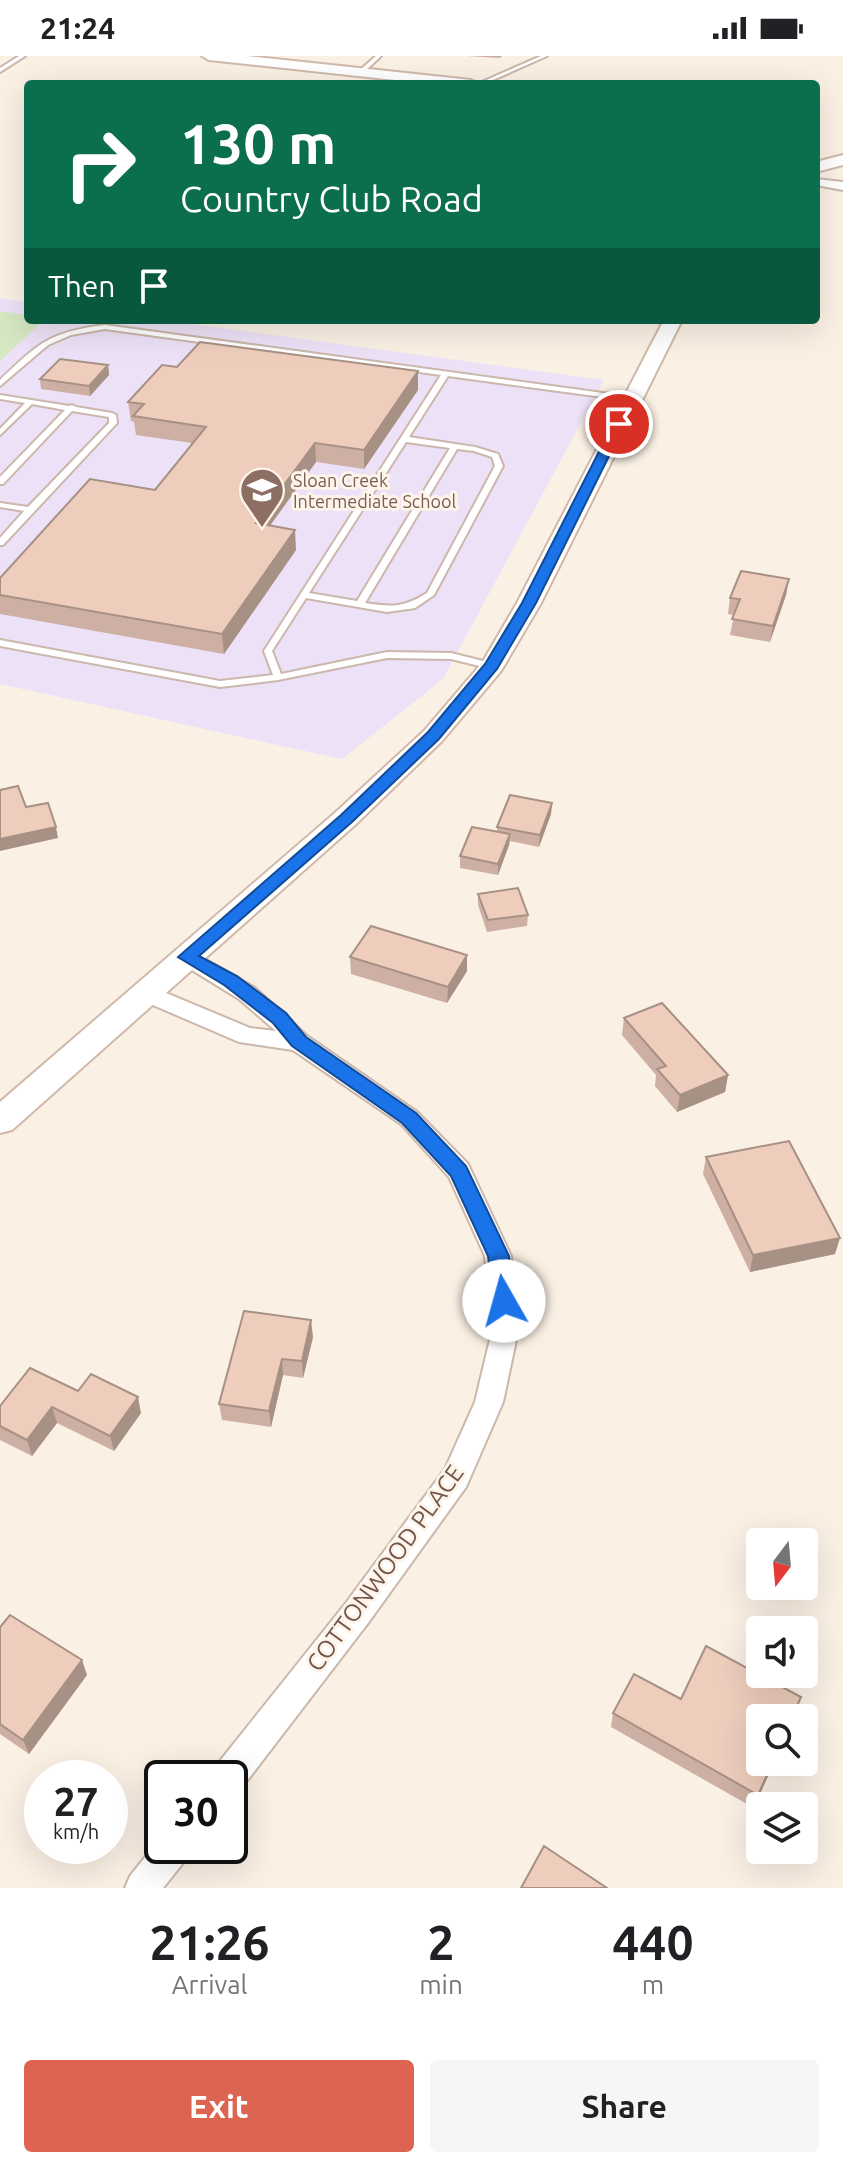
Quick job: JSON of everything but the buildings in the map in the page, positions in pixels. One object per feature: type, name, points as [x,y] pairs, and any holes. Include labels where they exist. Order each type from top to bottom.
[{"type":"main road","points":[[209,56],[434,80]]},
{"type":"main road","points":[[820,166],[843,160]]},
{"type":"main road","points":[[0,1121],[346,818],[433,736],[492,666],[529,603],[671,324]]},
{"type":"street","points":[[820,183],[843,186]]},
{"type":"street","name":"COTTONWOOD PLACE","points":[[187,957],[230,981],[279,1018],[299,1042],[409,1118],[459,1171],[498,1256],[505,1331],[489,1402],[456,1478],[357,1613],[242,1760]]},
{"type":"street","name":"COTTONWOOD PLACE","points":[[147,993],[247,1036],[299,1042]]},
{"type":"street","points":[[142,1888],[161,1864]]},
{"type":"lane","points":[[0,70],[23,56]]},
{"type":"lane","points":[[361,72],[379,56]]},
{"type":"lane","points":[[489,80],[545,56]]},
{"type":"lane","points":[[0,384],[49,338],[75,330],[105,327],[632,399]]},
{"type":"lane","points":[[278,677],[268,651],[446,373]]},
{"type":"lane","points":[[0,397],[112,415],[113,423],[0,543]]},
{"type":"lane","points":[[0,433],[31,401]]},
{"type":"lane","points":[[0,482],[72,407]]},
{"type":"lane","points":[[304,595],[387,609],[412,606],[430,595],[499,466],[495,456],[455,446],[404,439]]},
{"type":"lane","points":[[360,604],[455,446]]},
{"type":"lane","points":[[0,505],[30,510]]},
{"type":"lane","points":[[0,643],[220,684],[278,677],[387,655],[451,656],[492,666]]},
{"type":"shaded area","name":"Sloan Creek Intermediate School","points":[[0,298],[24,301],[24,324],[191,324],[604,380],[443,679],[342,759],[0,684]]},
{"type":"green space","points":[[0,311],[24,314],[24,324],[40,324],[0,361]]},
{"type":"place","name":"Sloan Creek Intermediate School","points":[[262,529]]},
{"type":"route","points":[[504,1301],[498,1256],[459,1171],[409,1118],[299,1042],[279,1018],[230,981],[187,957],[312,849],[433,736],[492,666],[529,603],[619,424]]}]
